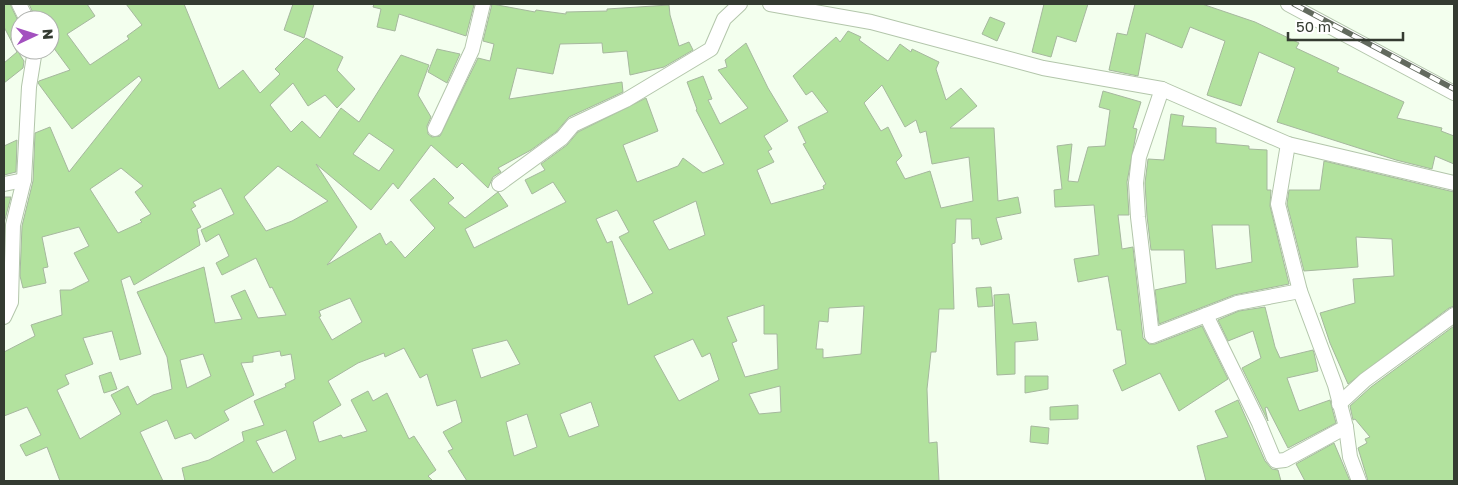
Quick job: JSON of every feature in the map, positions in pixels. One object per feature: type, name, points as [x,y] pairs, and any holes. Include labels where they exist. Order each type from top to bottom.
[{"type":"street","points":[[435,129],[472,50],[483,4]]},
{"type":"street","points":[[499,184],[562,138],[573,125],[626,100],[711,50],[724,19],[740,4]]},
{"type":"street","points":[[770,4],[870,22],[1043,68],[1162,89],[1288,144],[1454,183]]},
{"type":"street","points":[[1288,4],[1454,92]]},
{"type":"street","points":[[4,317],[11,302],[13,225],[24,180],[29,87],[34,60]]},
{"type":"street","points":[[1162,89],[1138,157],[1136,183],[1138,217],[1152,336],[1237,303],[1300,291]]},
{"type":"street","points":[[1288,144],[1278,204],[1300,291],[1335,384],[1346,428],[1350,457],[1359,481]]},
{"type":"street","points":[[4,184],[24,180]]},
{"type":"street","points":[[1206,314],[1276,460],[1285,460],[1346,428]]},
{"type":"street","points":[[1339,404],[1365,380],[1454,315]]},
{"type":"building","points":[[4,4],[10,4],[13,10],[10,10],[10,39],[4,27]]},
{"type":"building","points":[[29,4],[87,4],[95,16],[67,34],[90,65],[129,39],[127,36],[142,25],[126,4],[184,4],[219,89],[243,70],[260,93],[280,74],[275,69],[306,38],[343,57],[337,70],[355,89],[337,108],[325,95],[308,106],[293,83],[270,105],[291,132],[302,121],[320,138],[341,108],[359,122],[401,55],[429,65],[418,95],[431,117],[427,126],[428,134],[432,137],[440,136],[478,58],[490,61],[494,44],[483,41],[492,4],[535,12],[536,10],[566,14],[566,12],[607,11],[607,9],[669,5],[679,46],[689,42],[693,50],[664,67],[630,75],[627,51],[603,53],[602,43],[560,44],[553,74],[517,68],[509,99],[622,82],[623,92],[569,117],[556,132],[531,150],[498,168],[501,172],[493,177],[488,188],[462,163],[457,168],[431,145],[398,189],[393,183],[371,210],[316,164],[357,227],[327,265],[380,233],[386,245],[391,241],[405,258],[435,228],[410,200],[434,178],[454,198],[448,203],[465,218],[498,192],[508,206],[465,229],[474,248],[566,202],[553,182],[532,194],[525,180],[545,170],[541,164],[567,145],[578,132],[646,98],[658,131],[623,145],[637,182],[678,166],[683,158],[703,173],[724,164],[696,110],[687,82],[703,76],[712,99],[708,100],[720,124],[748,108],[718,70],[727,67],[725,60],[746,43],[768,88],[788,121],[764,136],[772,149],[768,151],[774,162],[757,170],[771,204],[824,189],[823,186],[826,184],[803,144],[806,143],[798,127],[828,112],[812,91],[806,95],[793,76],[836,37],[840,42],[848,31],[861,37],[859,40],[888,61],[900,44],[911,52],[912,49],[939,62],[936,69],[946,100],[961,88],[977,106],[950,128],[994,128],[998,201],[1018,197],[1021,213],[996,218],[1002,239],[981,245],[979,238],[972,239],[971,219],[956,219],[955,243],[952,244],[954,309],[939,309],[936,352],[931,352],[927,389],[929,443],[937,442],[939,481],[467,481],[448,451],[453,449],[443,432],[462,422],[456,400],[437,406],[427,374],[420,378],[404,348],[385,357],[384,353],[358,363],[328,381],[341,405],[313,422],[319,442],[341,435],[343,438],[367,431],[351,400],[368,391],[373,401],[387,393],[409,439],[414,436],[436,470],[428,476],[433,481],[185,481],[182,468],[209,460],[244,441],[242,432],[264,425],[254,401],[286,387],[285,384],[295,379],[291,354],[281,356],[280,351],[253,356],[253,362],[241,363],[254,395],[224,411],[229,420],[195,439],[191,433],[175,439],[167,420],[140,432],[163,481],[60,481],[47,447],[26,456],[20,445],[41,435],[27,407],[4,416],[4,352],[35,336],[31,325],[62,315],[60,290],[71,290],[89,281],[74,253],[89,246],[79,227],[42,237],[48,267],[43,268],[46,283],[23,288],[20,276],[22,226],[33,181],[35,133],[50,127],[69,172],[142,80],[139,76],[72,129],[38,83],[70,70],[60,56],[60,10],[32,10]],"holes":[[[882,85],[905,127],[916,120],[920,133],[926,131],[932,164],[969,157],[973,201],[941,208],[930,171],[905,179],[896,162],[902,156],[888,127],[881,131],[864,103]],[[369,133],[394,150],[379,171],[353,154]],[[278,166],[328,201],[292,221],[266,231],[244,197]],[[121,168],[143,186],[135,192],[151,214],[140,220],[142,222],[118,233],[90,189]],[[221,188],[234,214],[201,230],[206,242],[219,234],[229,256],[216,263],[222,275],[256,258],[270,288],[272,287],[286,315],[258,318],[245,290],[231,296],[242,319],[215,323],[204,267],[137,292],[167,357],[172,389],[153,395],[137,405],[128,386],[111,395],[121,414],[80,439],[57,390],[69,384],[65,375],[93,364],[83,338],[112,331],[120,360],[141,354],[121,280],[130,276],[134,285],[200,245],[197,229],[201,227],[191,209],[196,206],[193,202]],[[696,201],[705,235],[669,250],[653,221]],[[617,210],[629,232],[619,237],[653,293],[628,305],[612,241],[607,243],[596,219]],[[350,298],[362,322],[332,340],[319,317],[321,316],[319,311]],[[764,305],[764,334],[777,334],[778,369],[745,377],[732,343],[737,341],[727,317]],[[864,306],[861,354],[823,358],[823,349],[816,349],[819,321],[828,322],[829,308]],[[693,339],[702,357],[710,353],[719,380],[679,401],[654,356]],[[507,340],[520,364],[481,378],[472,349]],[[203,354],[211,376],[187,388],[180,360]],[[780,386],[781,412],[759,414],[749,394]],[[591,402],[599,426],[569,437],[560,414]],[[527,414],[537,447],[514,456],[506,422]],[[286,430],[296,459],[273,473],[256,441]]]},
{"type":"building","points":[[293,4],[314,4],[304,38],[284,30]]},
{"type":"building","points":[[374,4],[474,5],[466,36],[399,14],[395,31],[377,27],[381,9],[373,7]]},
{"type":"building","points":[[1044,4],[1088,4],[1076,42],[1057,36],[1051,57],[1032,52]]},
{"type":"building","points":[[1135,4],[1202,4],[1255,22],[1299,43],[1296,48],[1339,68],[1337,72],[1404,102],[1397,118],[1442,128],[1441,131],[1454,136],[1454,164],[1435,156],[1432,169],[1396,160],[1277,122],[1295,68],[1259,52],[1241,106],[1207,95],[1225,41],[1190,27],[1182,48],[1146,33],[1138,76],[1109,70],[1117,33],[1127,35]]},
{"type":"building","points":[[990,17],[1005,23],[997,41],[982,34]]},
{"type":"building","points":[[437,49],[460,54],[447,83],[428,72]]},
{"type":"building","points":[[10,58],[10,60],[24,61],[23,68],[4,83],[4,63]]},
{"type":"building","points":[[1103,91],[1141,102],[1133,128],[1137,129],[1127,182],[1129,215],[1118,215],[1122,249],[1133,247],[1143,338],[1149,344],[1155,344],[1202,326],[1228,379],[1179,411],[1160,373],[1122,391],[1113,370],[1126,364],[1121,330],[1117,330],[1108,276],[1078,282],[1074,259],[1099,255],[1094,205],[1055,207],[1054,190],[1062,189],[1057,146],[1072,144],[1068,181],[1078,182],[1088,147],[1105,146],[1110,110],[1099,107]]},
{"type":"building","points":[[1171,114],[1184,116],[1182,126],[1216,128],[1216,143],[1249,146],[1249,149],[1267,150],[1267,190],[1271,190],[1270,206],[1289,284],[1234,295],[1159,324],[1155,290],[1186,283],[1184,250],[1151,250],[1145,183],[1148,159],[1164,160]],"holes":[[[1212,225],[1249,225],[1252,262],[1216,269]]]},
{"type":"building","points":[[17,140],[16,172],[4,175],[4,146]]},
{"type":"building","points":[[1324,161],[1454,192],[1454,306],[1348,384],[1330,343],[1320,313],[1355,303],[1353,279],[1394,276],[1392,239],[1356,237],[1358,267],[1304,271],[1287,204],[1289,190],[1320,190]]},
{"type":"building","points":[[4,197],[11,197],[4,223]]},
{"type":"building","points":[[991,287],[993,306],[978,307],[976,288]]},
{"type":"building","points":[[1009,294],[1013,324],[1036,322],[1038,340],[1015,342],[1015,374],[997,375],[994,295]]},
{"type":"building","points":[[1265,307],[1275,347],[1280,358],[1313,350],[1314,353],[1318,371],[1287,378],[1299,411],[1330,400],[1336,423],[1288,448],[1267,407],[1265,408],[1268,421],[1242,368],[1261,358],[1253,331],[1228,341],[1218,320],[1239,311]]},
{"type":"building","points":[[1454,326],[1454,481],[1368,481],[1358,448],[1367,443],[1365,439],[1370,437],[1355,419],[1353,420],[1350,406],[1371,387]]},
{"type":"building","points":[[111,372],[117,389],[104,393],[99,376]]},
{"type":"building","points":[[1025,376],[1048,376],[1048,389],[1025,393]]},
{"type":"building","points":[[1238,400],[1265,461],[1272,469],[1278,470],[1281,481],[1206,481],[1197,446],[1228,437],[1215,411]]},
{"type":"building","points":[[1078,405],[1078,419],[1050,420],[1050,407]]},
{"type":"building","points":[[1031,426],[1049,428],[1048,444],[1030,442]]},
{"type":"building","points":[[1334,443],[1350,481],[1305,481],[1296,464]]},
{"type":"railway","points":[[1294,4],[1454,89]]}]
